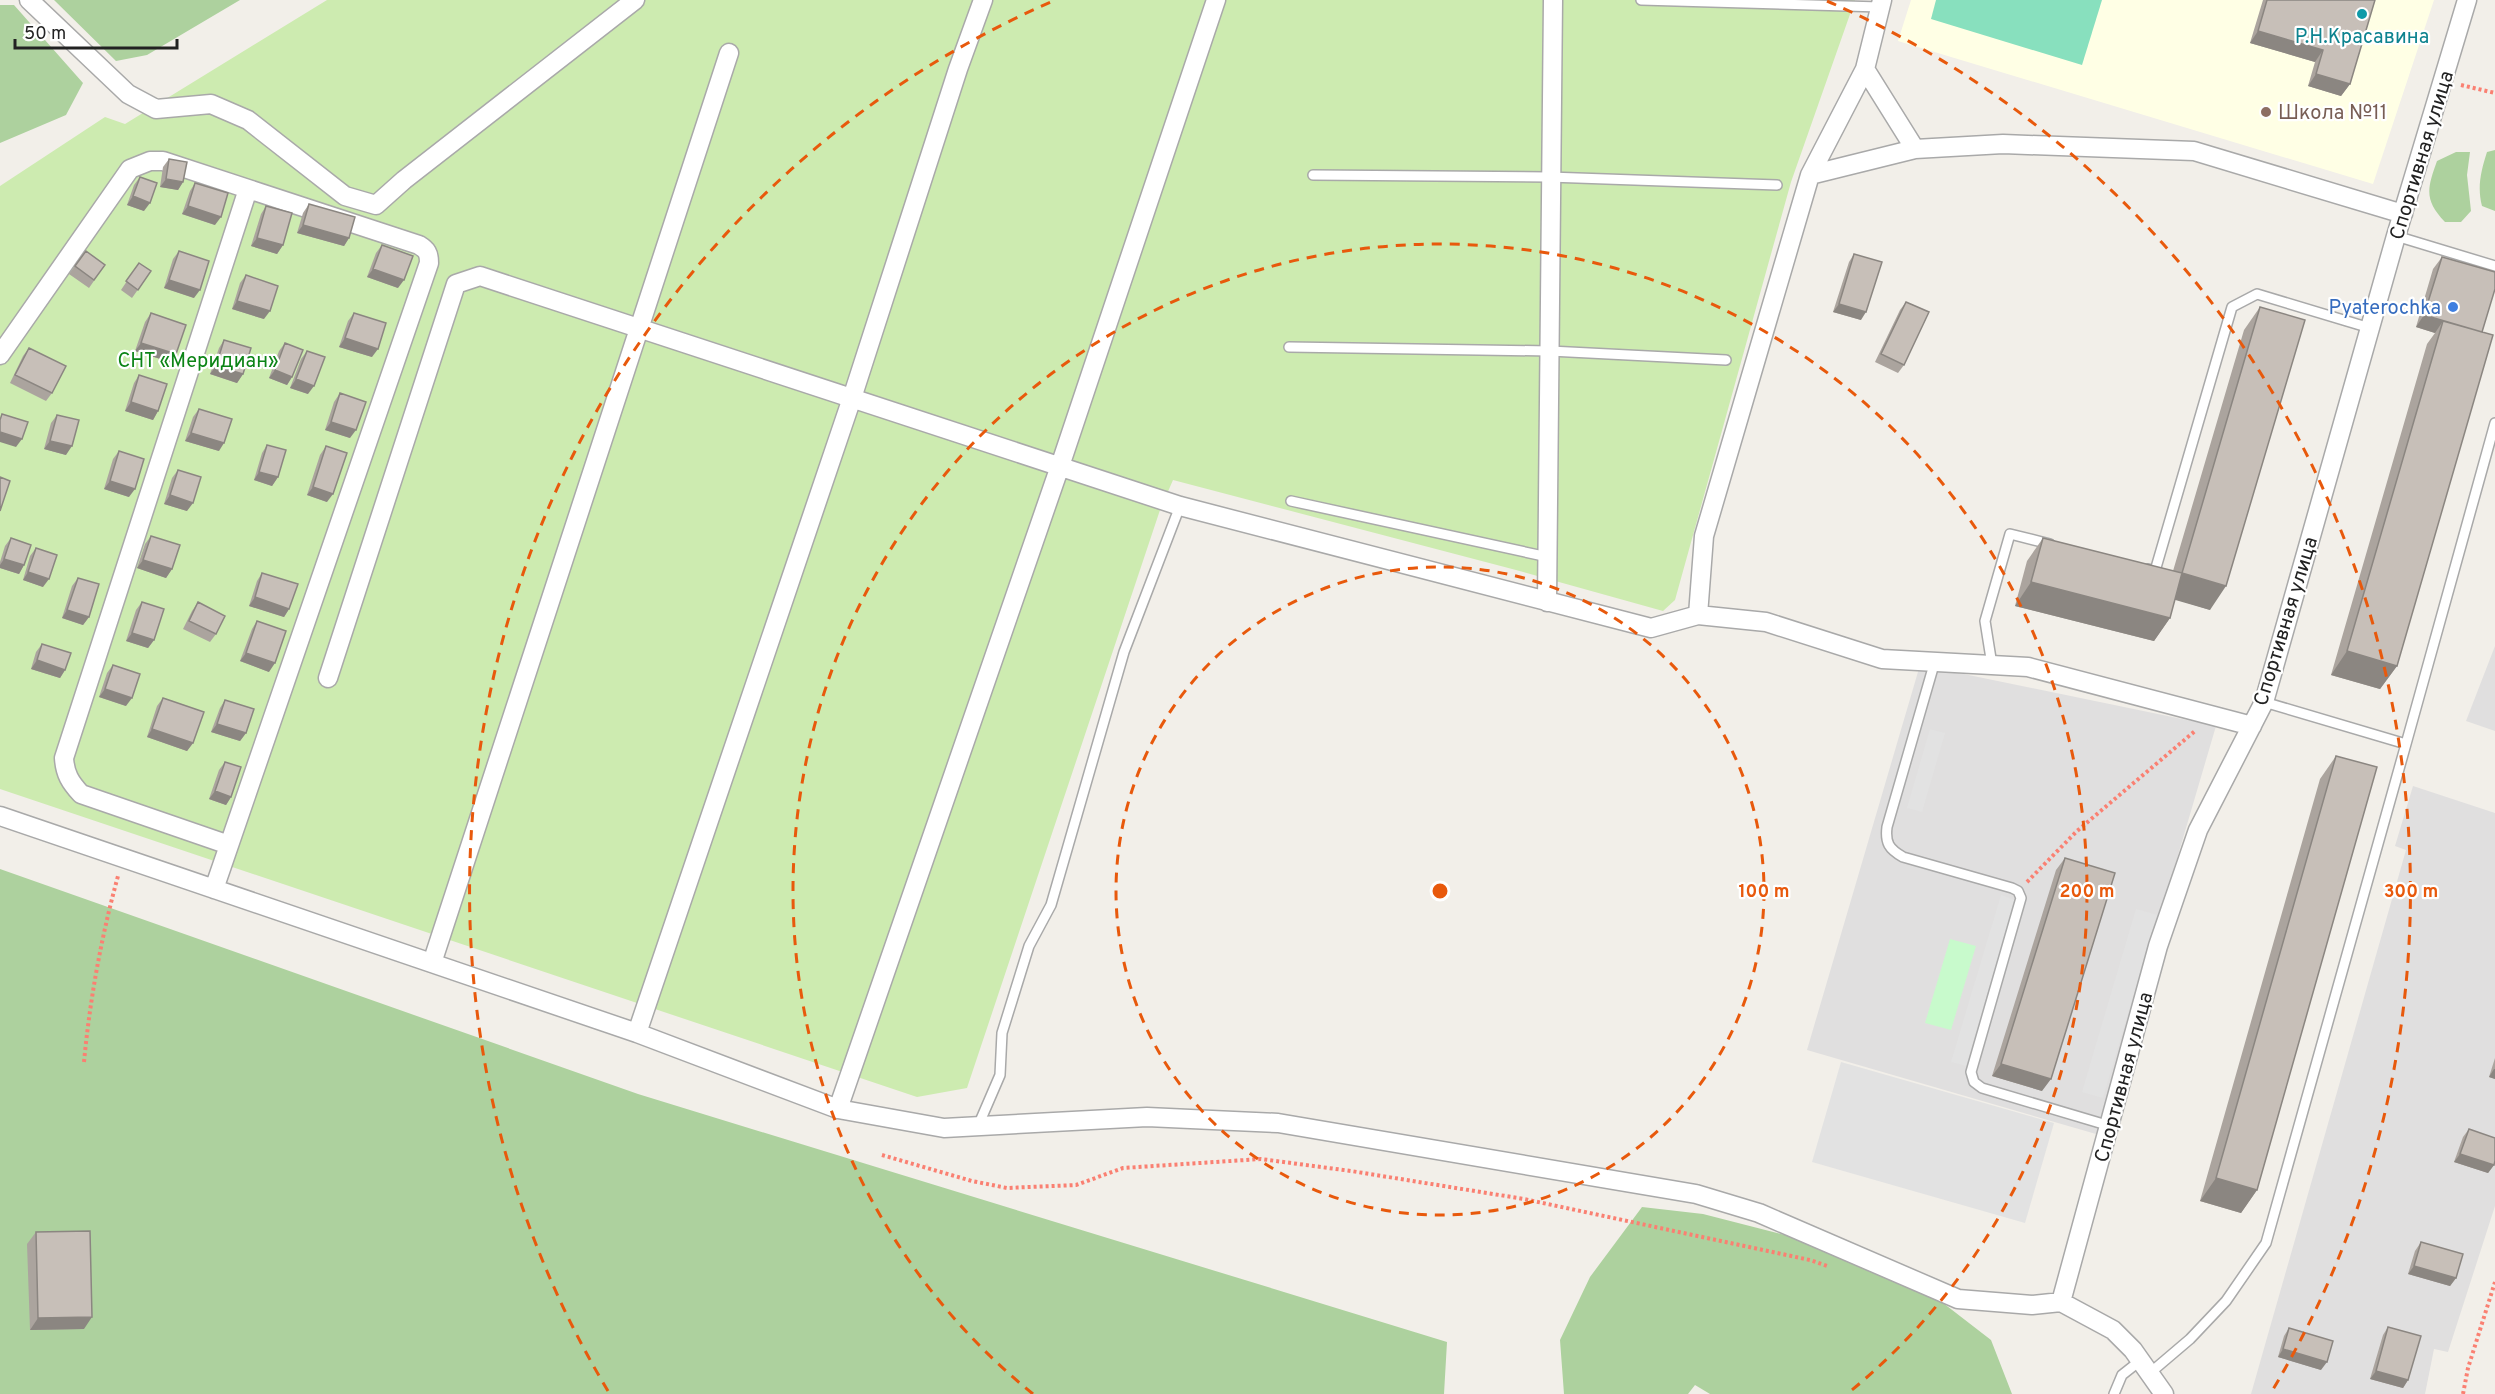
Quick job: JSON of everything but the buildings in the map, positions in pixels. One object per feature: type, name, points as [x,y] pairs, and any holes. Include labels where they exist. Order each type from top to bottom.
[{"type":"street","points":[[29,0],[128,94],[156,110],[211,104],[248,120],[345,196],[376,205],[404,180],[635,0]]},
{"type":"street","points":[[637,1033],[852,398],[958,69],[983,0]]},
{"type":"street","points":[[838,1109],[1060,466],[1216,0]]},
{"type":"street","points":[[1547,602],[1553,0]]},
{"type":"street","name":"Спортивная улица","points":[[2061,1302],[2158,946],[2194,840],[2264,702],[2396,236],[2467,0]]},
{"type":"street","points":[[1698,615],[1704,536],[1810,175],[1865,69],[1881,4]]},
{"type":"street","points":[[432,963],[729,53]]},
{"type":"street","points":[[1865,69],[1914,149]]},
{"type":"street","points":[[1810,175],[1914,149],[2003,144],[2194,151],[2403,214]]},
{"type":"street","points":[[0,355],[130,169],[150,161],[163,161],[419,245],[426,250],[429,263],[214,889]]},
{"type":"street","points":[[230,844],[81,794],[70,782],[65,770],[64,758],[248,189]]},
{"type":"street","points":[[328,678],[456,284],[480,276],[1180,506],[1547,602],[1651,628],[1698,615],[1766,622],[1882,659],[2028,667],[2252,726]]},
{"type":"street","points":[[0,816],[637,1033],[838,1109],[944,1128],[1147,1117],[1278,1123],[1696,1194],[1759,1214],[1958,1299],[2032,1305],[2061,1302],[2113,1330],[2145,1367],[2164,1394]]},
{"type":"lane","points":[[1641,0],[1881,4]]},
{"type":"lane","points":[[1313,175],[1550,177],[1777,185]]},
{"type":"lane","points":[[2396,236],[2495,266]]},
{"type":"lane","points":[[2133,566],[2155,571],[2232,307],[2257,294],[2370,328]]},
{"type":"lane","points":[[1289,347],[1550,351],[1726,360]]},
{"type":"lane","points":[[2114,1394],[2122,1375],[2145,1367],[2190,1338],[2226,1301],[2266,1243],[2495,423]]},
{"type":"lane","points":[[1291,501],[1548,557]]},
{"type":"lane","points":[[977,1126],[1000,1075],[1002,1033],[1029,946],[1051,905],[1124,652],[1180,506]]},
{"type":"lane","points":[[1992,665],[1985,621],[2010,534],[2066,548]]},
{"type":"lane","points":[[1935,662],[1887,826],[1885,840],[1891,850],[1903,857],[2018,891],[2021,898],[1971,1072],[1974,1082],[1982,1088],[2109,1126]]},
{"type":"lane","points":[[2264,702],[2406,744]]},
{"type":"path","points":[[2443,80],[2495,93]]},
{"type":"path","points":[[2018,891],[2077,831],[2214,716]]},
{"type":"path","points":[[84,1062],[89,1011],[104,929],[122,858]]},
{"type":"path","points":[[882,1155],[972,1181],[1007,1188],[1076,1185],[1123,1168],[1260,1160],[1351,1171],[1524,1199],[1810,1260],[1832,1268]]},
{"type":"path","points":[[2463,1394],[2468,1368],[2495,1282]]},
{"type":"shaded area","name":"Школа №11","points":[[1911,0],[2434,0],[2373,184],[1898,41]]},
{"type":"shaded area","points":[[2495,646],[2495,731],[2466,721]]},
{"type":"shaded area","points":[[1920,665],[2216,726],[2096,1134],[1807,1050]]},
{"type":"shaded area","points":[[1930,729],[1945,733],[1922,812],[1907,808]]},
{"type":"shaded area","points":[[2413,786],[2495,813],[2495,1206],[2448,1352],[2434,1349],[2425,1394],[2251,1394],[2406,850],[2395,846]]},
{"type":"shaded area","points":[[2001,895],[2015,900],[1966,1066],[1951,1062]]},
{"type":"shaded area","points":[[2136,909],[2157,915],[2103,1098],[2082,1092]]},
{"type":"shaded area","points":[[1841,1062],[2054,1123],[2025,1223],[1812,1162]]},
{"type":"green space","points":[[54,0],[240,0],[147,55],[116,61]]},
{"type":"green space","name":"СНТ «Меридиан»","points":[[327,0],[1855,0],[1791,182],[1675,600],[1663,611],[1173,480],[1160,510],[967,1088],[917,1097],[0,789],[0,186],[105,117],[125,124]]},
{"type":"green space","points":[[1936,0],[2102,0],[2082,65],[1931,19]]},
{"type":"green space","points":[[0,5],[14,5],[83,83],[66,115],[0,143]]},
{"type":"green space","points":[[2495,150],[2495,211],[2482,206],[2480,186],[2481,172],[2487,152]]},
{"type":"green space","points":[[2456,152],[2470,152],[2467,175],[2471,211],[2461,222],[2445,222],[2433,207],[2429,194],[2431,179],[2437,161]]},
{"type":"green space","points":[[0,869],[638,1094],[1447,1342],[1444,1394],[0,1394]]},
{"type":"green space","points":[[1950,939],[1976,946],[1951,1030],[1925,1023]]},
{"type":"green space","points":[[1642,1207],[1703,1214],[1797,1238],[1912,1279],[1991,1340],[2012,1394],[1710,1394],[1695,1385],[1688,1394],[1564,1394],[1560,1340],[1590,1277]]},
{"type":"place","name":"Р.Н.Красавина","points":[[2362,14]]},
{"type":"place","name":"Школа №11","points":[[2266,112]]},
{"type":"place","name":"Pyaterochka","points":[[2453,307]]}]
